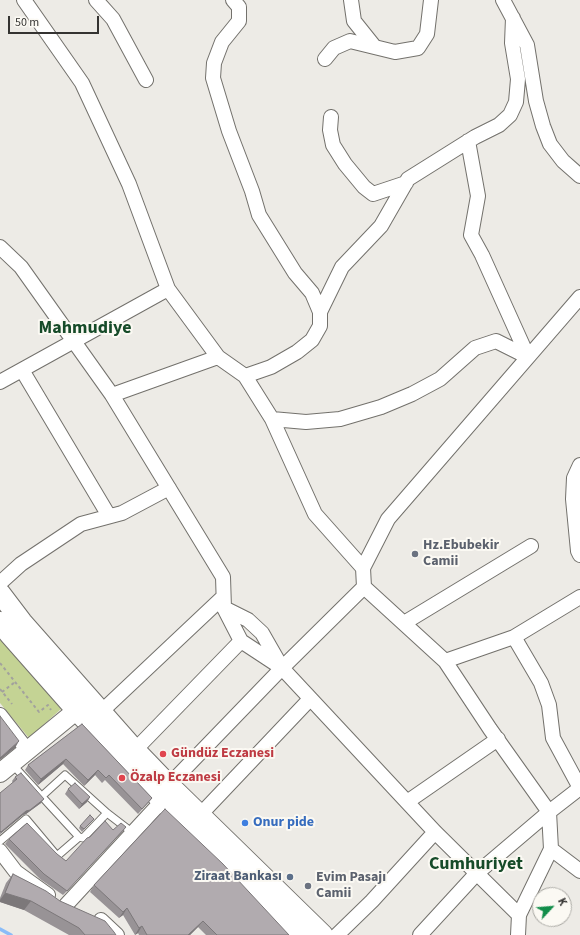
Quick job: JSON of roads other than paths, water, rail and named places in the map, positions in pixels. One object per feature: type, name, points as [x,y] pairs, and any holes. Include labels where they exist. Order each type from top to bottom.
[{"type":"main road","points":[[0,593],[90,707],[165,793],[312,933]]},
{"type":"main road","points":[[0,622],[10,635],[135,750],[165,793],[200,815],[312,933]]},
{"type":"street","points":[[24,0],[82,82],[129,184],[168,289],[218,357],[245,376],[272,419],[315,514],[363,568]]},
{"type":"street","points":[[96,0],[113,19],[146,80]]},
{"type":"street","points":[[233,0],[239,7],[239,21],[222,42],[214,63],[213,78],[231,137],[252,191],[259,215],[295,273],[312,293],[320,312],[320,326],[312,340],[297,352],[271,367],[245,376]]},
{"type":"street","points":[[351,0],[354,21],[374,46]]},
{"type":"street","points":[[325,58],[334,48],[350,41],[395,52],[418,48],[427,34],[432,0]]},
{"type":"street","points":[[503,0],[526,45],[542,126],[550,144],[563,161],[580,176]]},
{"type":"street","points":[[320,312],[342,267],[381,226],[408,179],[468,141],[499,125],[510,115],[516,102],[518,79],[512,43],[513,18]]},
{"type":"street","points":[[331,117],[330,130],[333,145],[345,164],[364,187],[373,194],[406,183]]},
{"type":"street","points":[[468,141],[478,196],[471,235],[482,255],[528,357]]},
{"type":"street","points":[[0,248],[21,267],[112,395],[224,577],[224,603],[241,641],[282,668]]},
{"type":"street","points":[[0,382],[168,289]]},
{"type":"street","points":[[518,935],[519,915],[551,849],[549,812],[445,661],[364,586],[363,568],[388,519],[580,297]]},
{"type":"street","points":[[272,419],[306,422],[340,419],[381,407],[412,394],[440,379],[475,348],[496,341],[528,357]]},
{"type":"street","points":[[112,395],[218,357]]},
{"type":"street","points":[[22,370],[109,516]]},
{"type":"street","points":[[580,465],[574,478],[573,499],[578,551],[580,555]]},
{"type":"street","points":[[0,583],[21,564],[82,524],[122,513],[169,488]]},
{"type":"street","points":[[404,623],[531,546]]},
{"type":"street","points":[[66,905],[133,833],[165,793],[282,668],[364,586]]},
{"type":"street","points":[[445,661],[514,637],[580,597]]},
{"type":"street","points":[[224,603],[248,620],[262,633],[282,668],[435,832],[519,915]]},
{"type":"street","points":[[6,769],[28,751],[90,707],[224,603]]},
{"type":"street","points":[[420,935],[476,874],[549,812],[580,788],[553,738],[549,705],[541,683],[514,637]]},
{"type":"street","points":[[135,750],[241,641]]},
{"type":"street","points":[[200,815],[310,698]]},
{"type":"street","points":[[2,721],[28,751]]},
{"type":"street","points":[[407,802],[498,740]]},
{"type":"street","points":[[337,935],[372,901],[435,832]]},
{"type":"street","points":[[551,849],[580,871]]},
{"type":"street","points":[[0,851],[16,872],[57,902],[101,920],[117,935]]},
{"type":"lane","points":[[6,769],[42,796],[79,837]]},
{"type":"lane","points":[[42,796],[65,775],[107,813],[133,833]]},
{"type":"lane","points":[[0,841],[26,819],[57,856],[79,837],[83,838],[107,813]]},
{"type":"waterway","points":[[0,929],[11,935]]},
{"type":"place","name":"Hz.Ebubekir Camii","points":[[415,554]]},
{"type":"place","name":"Gündüz Eczanesi","points":[[163,754]]},
{"type":"place","name":"Özalp Eczanesi","points":[[122,778]]},
{"type":"place","name":"Onur pide","points":[[245,823]]},
{"type":"place","name":"Ziraat Bankası","points":[[290,877]]},
{"type":"place","name":"Evim Pasajı Camii","points":[[308,886]]},
{"type":"district","name":"Mahmudiye","points":[[85,329]]},
{"type":"district","name":"Cumhuriyet","points":[[476,865]]}]
